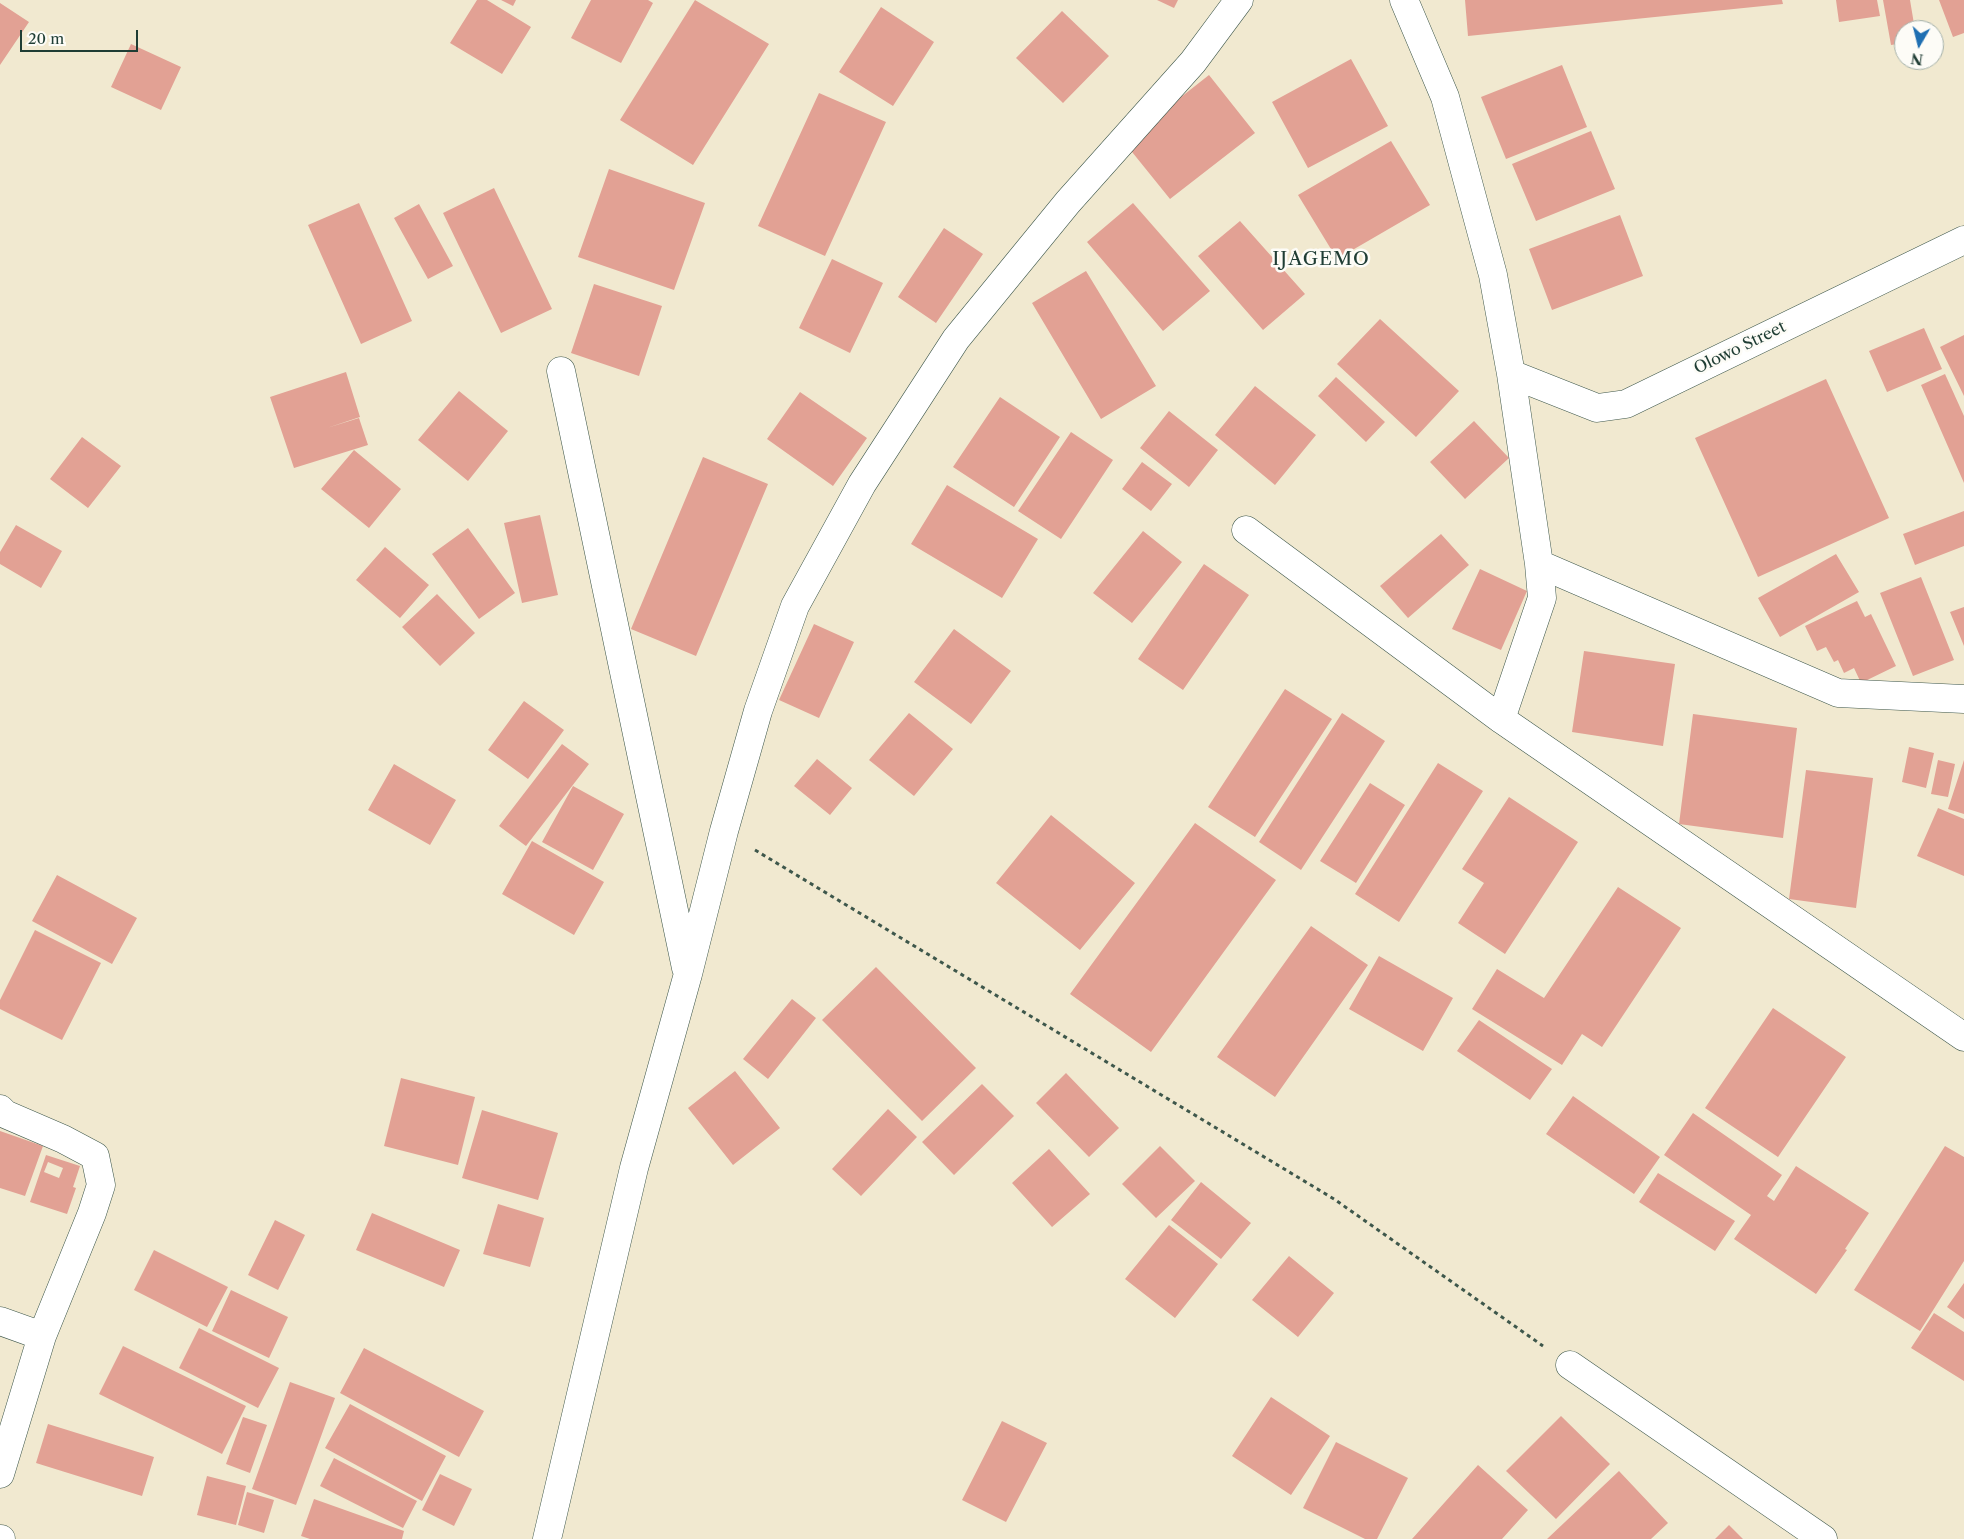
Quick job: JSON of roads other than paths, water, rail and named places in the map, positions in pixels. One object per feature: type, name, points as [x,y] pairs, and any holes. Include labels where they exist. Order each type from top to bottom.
[{"type":"street","points":[[547,1539],[634,1168],[758,711],[795,606],[862,484],[956,339],[1068,202],[1193,62],[1239,0]]},
{"type":"street","points":[[1404,0],[1445,97],[1493,275],[1511,374],[1539,564],[1542,598],[1501,719]]},
{"type":"street","name":"Olowo Street","points":[[1511,374],[1597,408],[1626,404],[1964,240]]},
{"type":"street","points":[[561,371],[688,974]]},
{"type":"street","points":[[1246,530],[1501,719],[1964,1037]]},
{"type":"street","points":[[1539,564],[1838,693],[1964,700]]},
{"type":"street","points":[[0,1109],[4,1114],[63,1139],[95,1156],[101,1185],[92,1213],[42,1336],[0,1474]]},
{"type":"street","points":[[0,1321],[42,1336]]},
{"type":"street","points":[[1570,1365],[1823,1539]]},
{"type":"district","name":"IJAGEMO","points":[[1321,260]]}]
